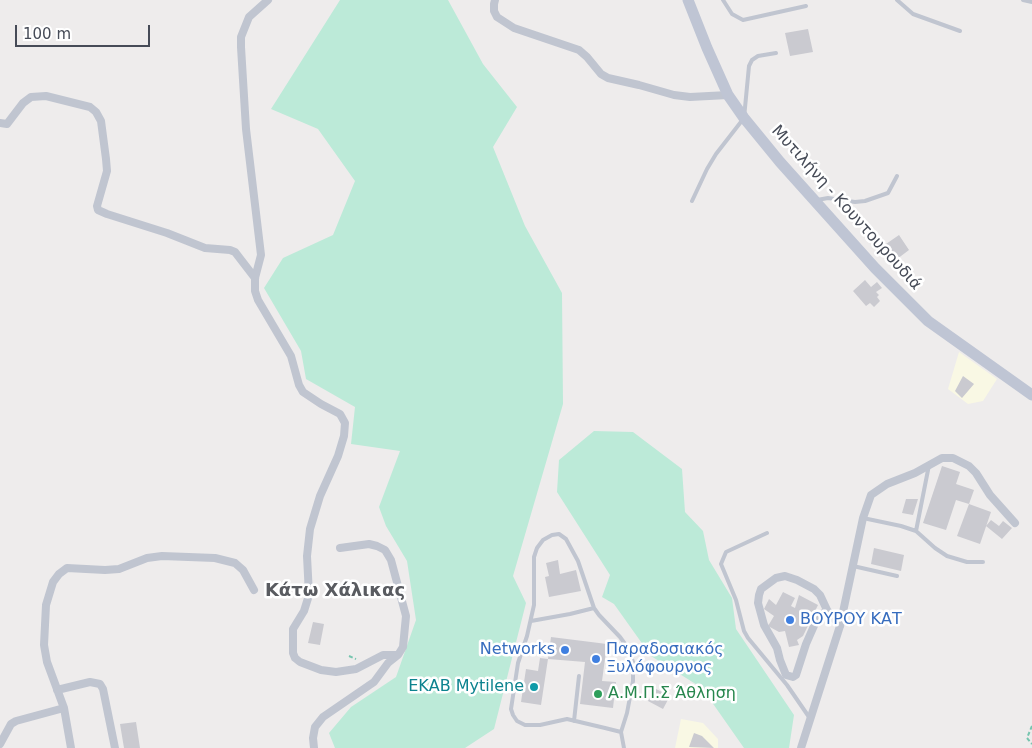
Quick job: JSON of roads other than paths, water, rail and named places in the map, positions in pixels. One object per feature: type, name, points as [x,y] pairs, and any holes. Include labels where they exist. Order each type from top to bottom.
[{"type":"main road","name":"Μυτιλήνη - Κουντουρουδιά","points":[[688,0],[706,48],[728,95],[744,118],[814,200],[875,268],[928,321],[1032,395]]},
{"type":"street","points":[[268,0],[249,17],[241,37],[240,47],[246,129],[261,255],[255,278],[255,291],[258,300],[291,356],[299,385],[303,392],[340,414],[345,423],[344,436],[338,456],[314,511],[306,556],[309,594],[304,611],[293,629],[293,653],[300,662],[321,670],[336,672],[356,669],[383,655],[398,655]]},
{"type":"street","points":[[495,0],[494,11],[497,17],[514,28],[579,50],[601,74],[608,78],[674,95],[690,97],[728,95]]},
{"type":"street","points":[[0,123],[7,124],[23,103],[31,97],[46,96],[90,107],[96,112],[101,121],[107,171],[97,206],[98,210],[205,248],[236,252],[255,278]]},
{"type":"street","points":[[801,748],[809,717],[840,626],[863,518],[871,495],[879,488],[942,458],[953,458],[969,466],[976,473],[990,495],[1015,523]]},
{"type":"street","points":[[314,748],[312,738],[315,727],[323,717],[374,682],[403,647],[406,616],[390,560],[385,550],[369,544],[340,548]]},
{"type":"street","points":[[71,748],[64,708],[47,662],[44,645],[46,605],[53,582],[58,574],[67,568],[119,569],[148,558],[162,556],[215,558],[235,563],[243,570],[254,590]]},
{"type":"street","points":[[826,610],[817,618],[796,675],[793,677],[786,675],[777,648],[764,624],[758,602],[758,595],[761,589],[776,578],[785,576],[791,578],[814,589],[824,602],[826,610],[840,626]]},
{"type":"street","points":[[57,690],[90,682],[100,684],[103,689],[115,748]]},
{"type":"street","points":[[0,744],[11,724],[16,721],[64,708]]},
{"type":"lane","points":[[723,0],[732,14],[743,20],[806,6]]},
{"type":"lane","points":[[896,0],[913,14],[960,31]]},
{"type":"lane","points":[[1023,0],[1032,2]]},
{"type":"lane","points":[[692,201],[716,154],[744,118],[749,66],[752,60],[758,56],[776,53]]},
{"type":"lane","points":[[814,200],[828,198],[865,202],[888,193],[897,176]]},
{"type":"lane","points":[[916,531],[929,465]]},
{"type":"lane","points":[[863,518],[916,531],[947,556],[967,562],[983,562]]},
{"type":"lane","points":[[767,533],[726,552],[721,564],[736,600],[744,631],[787,685],[809,717]]},
{"type":"lane","points":[[620,732],[567,719],[540,725],[525,725],[517,721],[513,715],[511,709],[518,663],[534,605],[534,557],[536,548],[543,540],[552,535],[558,534],[566,539],[584,575],[594,608],[624,642],[633,662],[633,681],[627,713],[620,732],[624,748]]},
{"type":"lane","points":[[853,566],[897,576]]},
{"type":"lane","points":[[531,621],[594,608]]},
{"type":"lane","points":[[574,721],[580,676]]},
{"type":"place","name":"ΒΟΥΡΟΥ ΚΑΤ","points":[[790,620]]},
{"type":"place","name":"Networks","points":[[565,650]]},
{"type":"place","name":"Παραδοσιακός Ξυλόφουρνος","points":[[596,659]]},
{"type":"place","name":"ΕΚΑΒ Mytilene","points":[[534,687]]},
{"type":"place","name":"Α.Μ.Π.Σ Άθληση","points":[[598,694]]},
{"type":"district","name":"Κάτω Χάλικας","points":[[335,591]]}]
